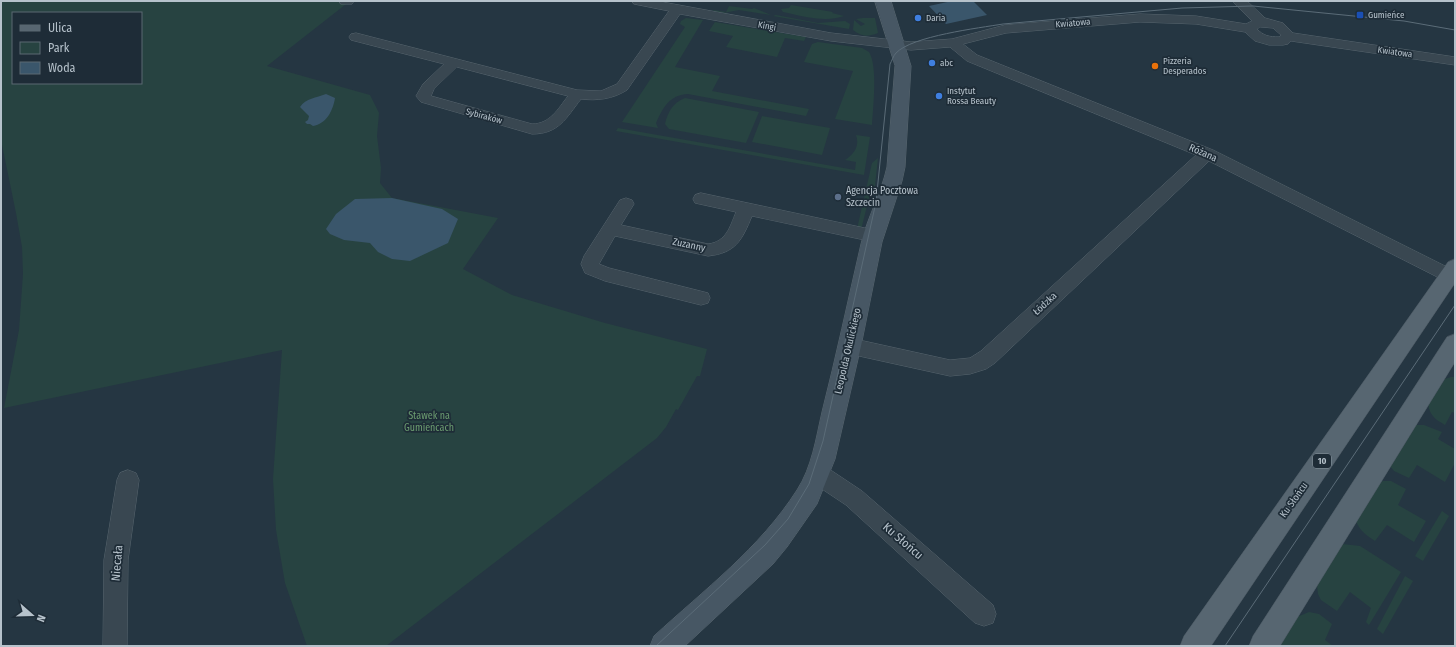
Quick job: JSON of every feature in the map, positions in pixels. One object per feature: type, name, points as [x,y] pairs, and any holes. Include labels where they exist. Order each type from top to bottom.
[{"type":"main road","name":"Ku Słońcu","points":[[1194,646],[1453,274]]},
{"type":"main road","points":[[1263,646],[1455,343]]},
{"type":"street","name":"Kingi","points":[[639,1],[831,37],[896,44]]},
{"type":"street","name":"Leopolda Okulickiego","points":[[664,646],[763,555],[778,538],[808,496],[818,474],[828,443],[874,236],[893,181],[898,150],[904,70],[903,62],[883,1]]},
{"type":"street","points":[[1239,1],[1256,26]]},
{"type":"street","points":[[356,37],[577,94],[600,96],[616,92],[622,88],[677,9]]},
{"type":"street","name":"Kwiatowa","points":[[896,44],[925,46],[953,43],[1005,29],[1140,18],[1189,19],[1256,26],[1256,36],[1269,41],[1283,41],[1288,36],[1455,60]]},
{"type":"street","name":"Różana","points":[[953,43],[972,58],[1207,154],[1453,274]]},
{"type":"street","name":"Sybiraków","points":[[456,62],[428,87],[423,96],[426,99],[532,129],[542,130],[553,125],[577,94]]},
{"type":"street","name":"Łódzka","points":[[850,346],[950,368],[970,366],[979,363],[988,357],[1207,154]]},
{"type":"street","points":[[700,199],[874,236]]},
{"type":"street","points":[[626,204],[593,256],[590,264],[591,268],[605,274],[701,298]]},
{"type":"street","name":"Zuzanny","points":[[610,229],[708,250],[715,250],[732,241],[746,209]]},
{"type":"street","name":"Ku Słońcu","points":[[818,474],[854,498],[984,614]]},
{"type":"street","name":"Niecała","points":[[115,646],[116,560],[128,480]]},
{"type":"green space","name":"Stawek na Gumieńcach","points":[[1,1],[350,1],[267,66],[370,95],[379,113],[377,136],[381,168],[380,183],[392,198],[498,218],[463,269],[512,295],[605,323],[707,349],[700,376],[697,376],[678,410],[676,409],[666,427],[657,438],[386,646],[307,646],[285,583],[276,530],[273,479],[282,350],[4,408],[19,330],[23,274],[22,247],[1,140]]},
{"type":"green space","points":[[791,5],[833,12],[832,13],[844,16],[821,19],[783,12],[781,9],[789,8]]},
{"type":"green space","points":[[729,6],[754,8],[771,15],[739,10],[723,13],[713,11],[726,12]]},
{"type":"green space","points":[[776,15],[818,23],[845,21],[850,24],[849,29],[773,16]]},
{"type":"green space","points":[[686,18],[703,20],[675,67],[720,76],[712,91],[809,109],[806,116],[688,94],[676,97],[664,107],[656,123],[658,128],[622,122],[685,27],[680,24],[681,21]]},
{"type":"green space","points":[[875,18],[878,33],[865,36],[853,30],[854,20],[861,26],[865,24],[856,19]]},
{"type":"green space","points":[[715,22],[806,37],[804,41],[785,38],[777,57],[726,47],[733,36],[709,31]]},
{"type":"green space","points":[[818,42],[862,48],[869,52],[872,58],[874,77],[872,125],[835,119],[853,71],[804,62],[812,44]]},
{"type":"green space","points":[[685,98],[759,112],[746,143],[669,129],[665,124],[669,111],[677,102]]},
{"type":"green space","points":[[762,116],[830,128],[822,155],[752,142]]},
{"type":"green space","points":[[618,128],[855,170],[856,162],[845,160],[851,155],[857,146],[856,135],[870,137],[864,175],[616,131]]},
{"type":"green space","points":[[878,158],[874,195],[870,194],[861,230],[857,229],[872,163]]},
{"type":"green space","points":[[1455,377],[1455,413],[1452,412],[1445,425],[1434,417],[1430,412],[1428,404],[1445,379]]},
{"type":"green space","points":[[1415,425],[1424,425],[1442,432],[1438,439],[1455,449],[1455,463],[1445,482],[1417,465],[1409,478],[1394,471],[1390,466]]},
{"type":"green space","points":[[1383,481],[1391,481],[1406,489],[1398,505],[1426,521],[1414,542],[1387,525],[1375,541],[1359,528],[1356,521],[1378,484]]},
{"type":"green space","points":[[1442,511],[1449,516],[1423,561],[1415,556]]},
{"type":"green space","points":[[1342,544],[1360,546],[1401,572],[1369,625],[1366,622],[1371,608],[1350,592],[1337,611],[1321,600],[1318,594],[1317,585]]},
{"type":"green space","points":[[1405,576],[1413,581],[1383,634],[1377,629]]},
{"type":"green space","points":[[1309,612],[1319,614],[1332,624],[1325,640],[1333,646],[1279,646],[1297,617]]},
{"type":"water","points":[[952,1],[973,1],[987,15],[946,24],[929,6]]},
{"type":"water","points":[[326,94],[335,98],[331,112],[322,123],[318,125],[313,126],[307,124],[305,122],[308,120],[309,116],[300,107],[308,100]]},
{"type":"water","points":[[392,198],[442,209],[458,219],[448,243],[410,261],[392,259],[378,252],[370,243],[344,240],[330,234],[326,229],[336,214],[355,199]]},
{"type":"tram line","points":[[656,646],[765,545],[788,519],[809,484],[823,441],[876,202],[890,64],[896,53],[904,47],[931,37],[1003,24],[1182,8],[1253,6],[1404,21],[1455,30]]},
{"type":"tram line","points":[[1225,646],[1455,305]]},
{"type":"place","name":"Gumieńce","points":[[1360,15]]},
{"type":"place","name":"Daria","points":[[918,18]]},
{"type":"place","name":"abc","points":[[932,63]]},
{"type":"place","name":"Pizzeria Desperados","points":[[1155,66]]},
{"type":"place","name":"Instytut Rossa Beauty","points":[[939,96]]},
{"type":"place","name":"Agencja Pocztowa Szczecin","points":[[838,197]]}]
